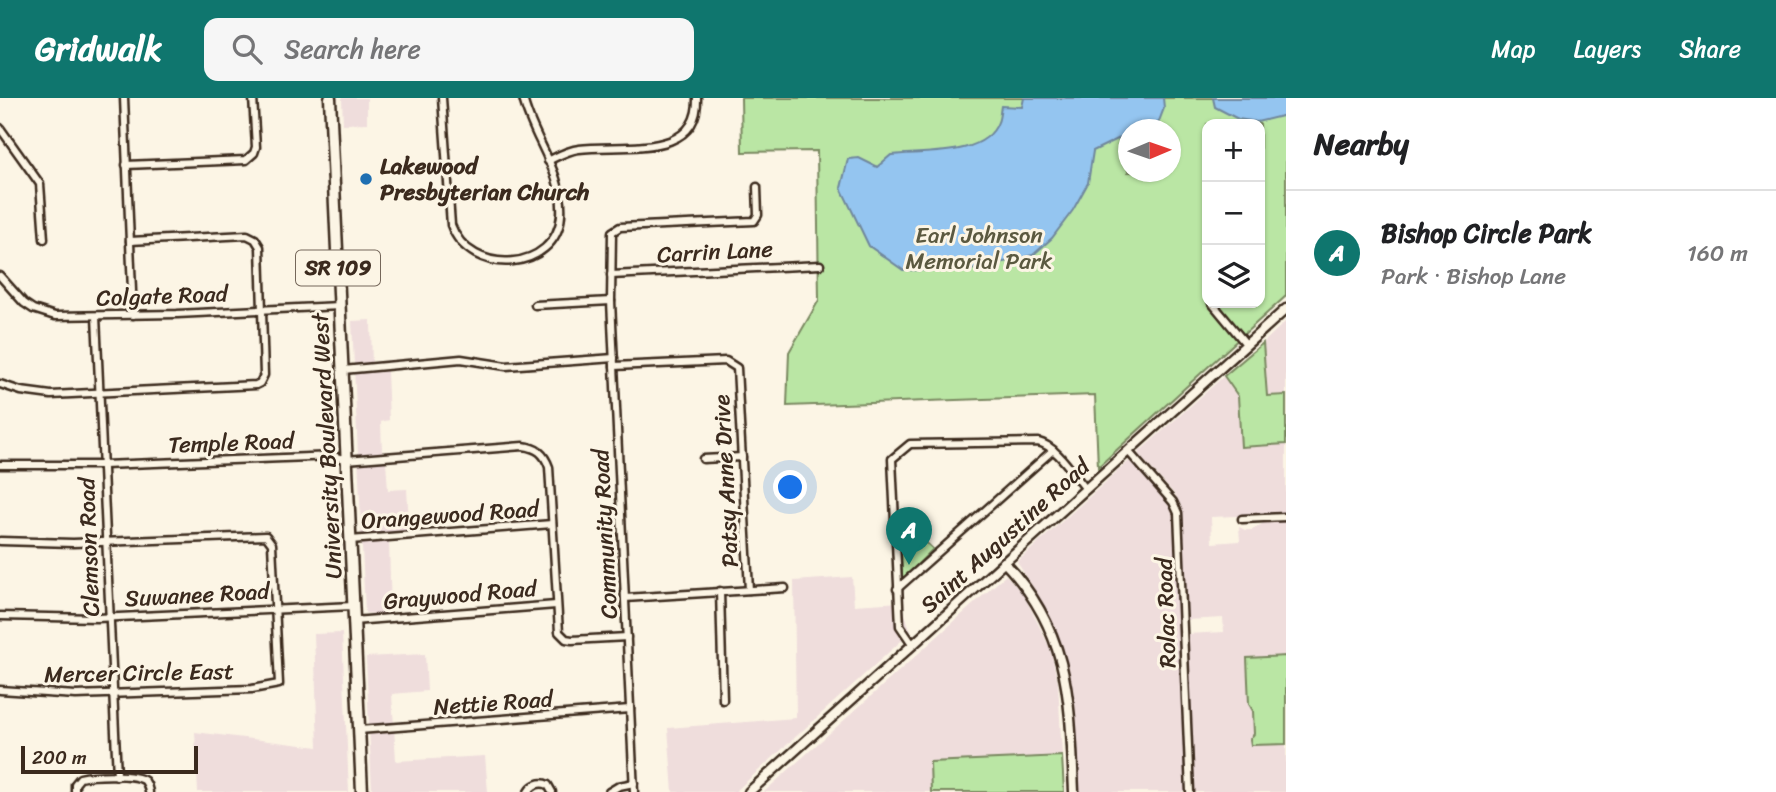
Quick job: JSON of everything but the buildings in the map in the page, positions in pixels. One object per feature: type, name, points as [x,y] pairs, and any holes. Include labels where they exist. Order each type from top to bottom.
[{"type":"main road","name":"University Boulevard West","points":[[330,98],[362,792]]},
{"type":"main road","name":"Saint Augustine Road","points":[[749,792],[1286,309]]},
{"type":"main road","points":[[1004,562],[1032,596],[1057,647],[1069,700],[1074,792]]},
{"type":"street","points":[[124,98],[133,315]]},
{"type":"street","points":[[127,165],[246,160],[256,147],[253,98]]},
{"type":"street","points":[[442,98],[450,225],[458,242],[487,259],[520,259],[542,250],[554,237],[561,216],[561,195],[555,174],[530,124],[523,98]]},
{"type":"street","points":[[548,161],[574,149],[670,142],[685,134],[693,124],[697,114],[697,98]]},
{"type":"street","points":[[0,128],[40,184],[44,239]]},
{"type":"street","name":"Community Road","points":[[634,792],[611,301],[612,232],[614,229],[754,221],[758,215],[757,187]]},
{"type":"street","points":[[0,384],[43,394],[260,383],[264,375],[260,247],[256,239],[247,235],[130,241]]},
{"type":"street","name":"Carrin Lane","points":[[611,275],[820,265]]},
{"type":"street","name":"Colgate Road","points":[[0,276],[17,296],[33,309],[55,316],[340,306]]},
{"type":"street","points":[[535,305],[611,301]]},
{"type":"street","points":[[1216,308],[1246,344]]},
{"type":"street","name":"Clemson Road","points":[[96,316],[117,776]]},
{"type":"street","points":[[343,370],[468,359],[506,366],[614,358]]},
{"type":"street","name":"Patsy Anne Drive","points":[[614,366],[706,361],[731,363],[738,373],[749,590]]},
{"type":"street","points":[[913,645],[900,626],[892,459],[910,443],[1038,442],[1053,450],[1086,489]]},
{"type":"street","name":"Temple Road","points":[[0,465],[103,465],[334,456],[346,460],[523,446],[531,447],[543,455],[549,467],[552,524]]},
{"type":"street","points":[[897,589],[1053,450]]},
{"type":"street","name":"Rolac Road","points":[[1128,451],[1173,502],[1178,513],[1190,792]]},
{"type":"street","points":[[703,459],[743,457]]},
{"type":"street","points":[[1242,519],[1286,517]]},
{"type":"street","points":[[552,524],[556,605]]},
{"type":"street","name":"Orangewood Road","points":[[350,540],[552,524]]},
{"type":"street","points":[[0,541],[49,544],[266,536],[271,540],[275,609]]},
{"type":"street","points":[[625,598],[785,588]]},
{"type":"street","points":[[720,591],[723,700]]},
{"type":"street","name":"Graywood Road","points":[[354,621],[556,605],[559,632],[566,639],[627,638]]},
{"type":"street","name":"Suwanee Road","points":[[0,616],[109,617],[353,606]]},
{"type":"street","name":"Mercer Circle East","points":[[0,690],[76,695],[252,689],[279,684],[275,609]]},
{"type":"street","name":"Nettie Road","points":[[359,730],[630,709]]},
{"type":"street","points":[[75,792],[75,784],[80,778],[117,776],[142,779],[149,792]]},
{"type":"street","points":[[528,792],[532,786],[545,783],[552,792]]},
{"type":"street","points":[[609,792],[615,787],[634,783]]},
{"type":"shaded area","points":[[342,98],[367,98],[367,123],[343,124]]},
{"type":"shaded area","points":[[371,320],[372,371],[387,371],[389,420],[381,422],[388,490],[407,489],[410,540],[389,541],[391,616],[365,613],[352,321]]},
{"type":"shaded area","points":[[1286,321],[1286,395],[1267,396],[1263,343]]},
{"type":"shaded area","points":[[1224,376],[1238,396],[1241,446],[1286,444],[1286,514],[1211,517],[1212,543],[1240,541],[1239,527],[1252,530],[1265,522],[1286,520],[1286,656],[1247,659],[1249,704],[1253,711],[1254,734],[1250,739],[1286,744],[1286,792],[1194,792],[1187,634],[1224,632],[1223,618],[1187,620],[1182,509],[1176,496],[1139,455],[1139,452]]},
{"type":"shaded area","points":[[1129,461],[1142,470],[1174,509],[1186,792],[1077,792],[1071,691],[1065,659],[1034,589],[1017,562]]},
{"type":"shaded area","points":[[1006,575],[1024,595],[1050,648],[1058,682],[1062,756],[931,762],[931,792],[764,792]]},
{"type":"shaded area","points":[[852,577],[854,605],[901,602],[911,632],[735,792],[673,792],[668,728],[796,718],[794,581]]},
{"type":"shaded area","points":[[342,633],[349,792],[198,792],[195,732],[318,747],[314,634]]},
{"type":"shaded area","points":[[425,654],[427,691],[392,694],[396,761],[485,756],[488,792],[372,792],[366,657]]},
{"type":"green space","name":"Earl Johnson Memorial Park","points":[[741,98],[1286,98],[1286,296],[1098,467],[1095,395],[787,406],[789,352],[819,300],[817,151],[742,152]]},
{"type":"green space","points":[[1263,343],[1267,396],[1286,395],[1286,444],[1241,447],[1238,396],[1224,376]]},
{"type":"green space","points":[[907,525],[933,549],[902,580],[899,526]]},
{"type":"green space","points":[[1286,656],[1286,744],[1251,745],[1250,739],[1254,734],[1253,711],[1249,704],[1247,658]]},
{"type":"green space","points":[[1062,756],[1064,792],[931,792],[930,762]]},
{"type":"water","points":[[1024,98],[1163,98],[1164,108],[1160,119],[1118,119],[1118,139],[1093,151],[1088,183],[1073,210],[1052,238],[1033,255],[966,271],[903,270],[869,246],[841,188],[848,159],[859,158],[877,167],[891,155],[966,147],[991,134],[999,120],[1001,106],[1022,107]]},
{"type":"water","points":[[1213,98],[1286,98],[1286,115],[1265,120],[1238,119],[1215,107]]},
{"type":"place","name":"Lakewood Presbyterian Church","points":[[366,179]]},
{"type":"place","name":"Bishop Circle Park","points":[[909,565]]}]
